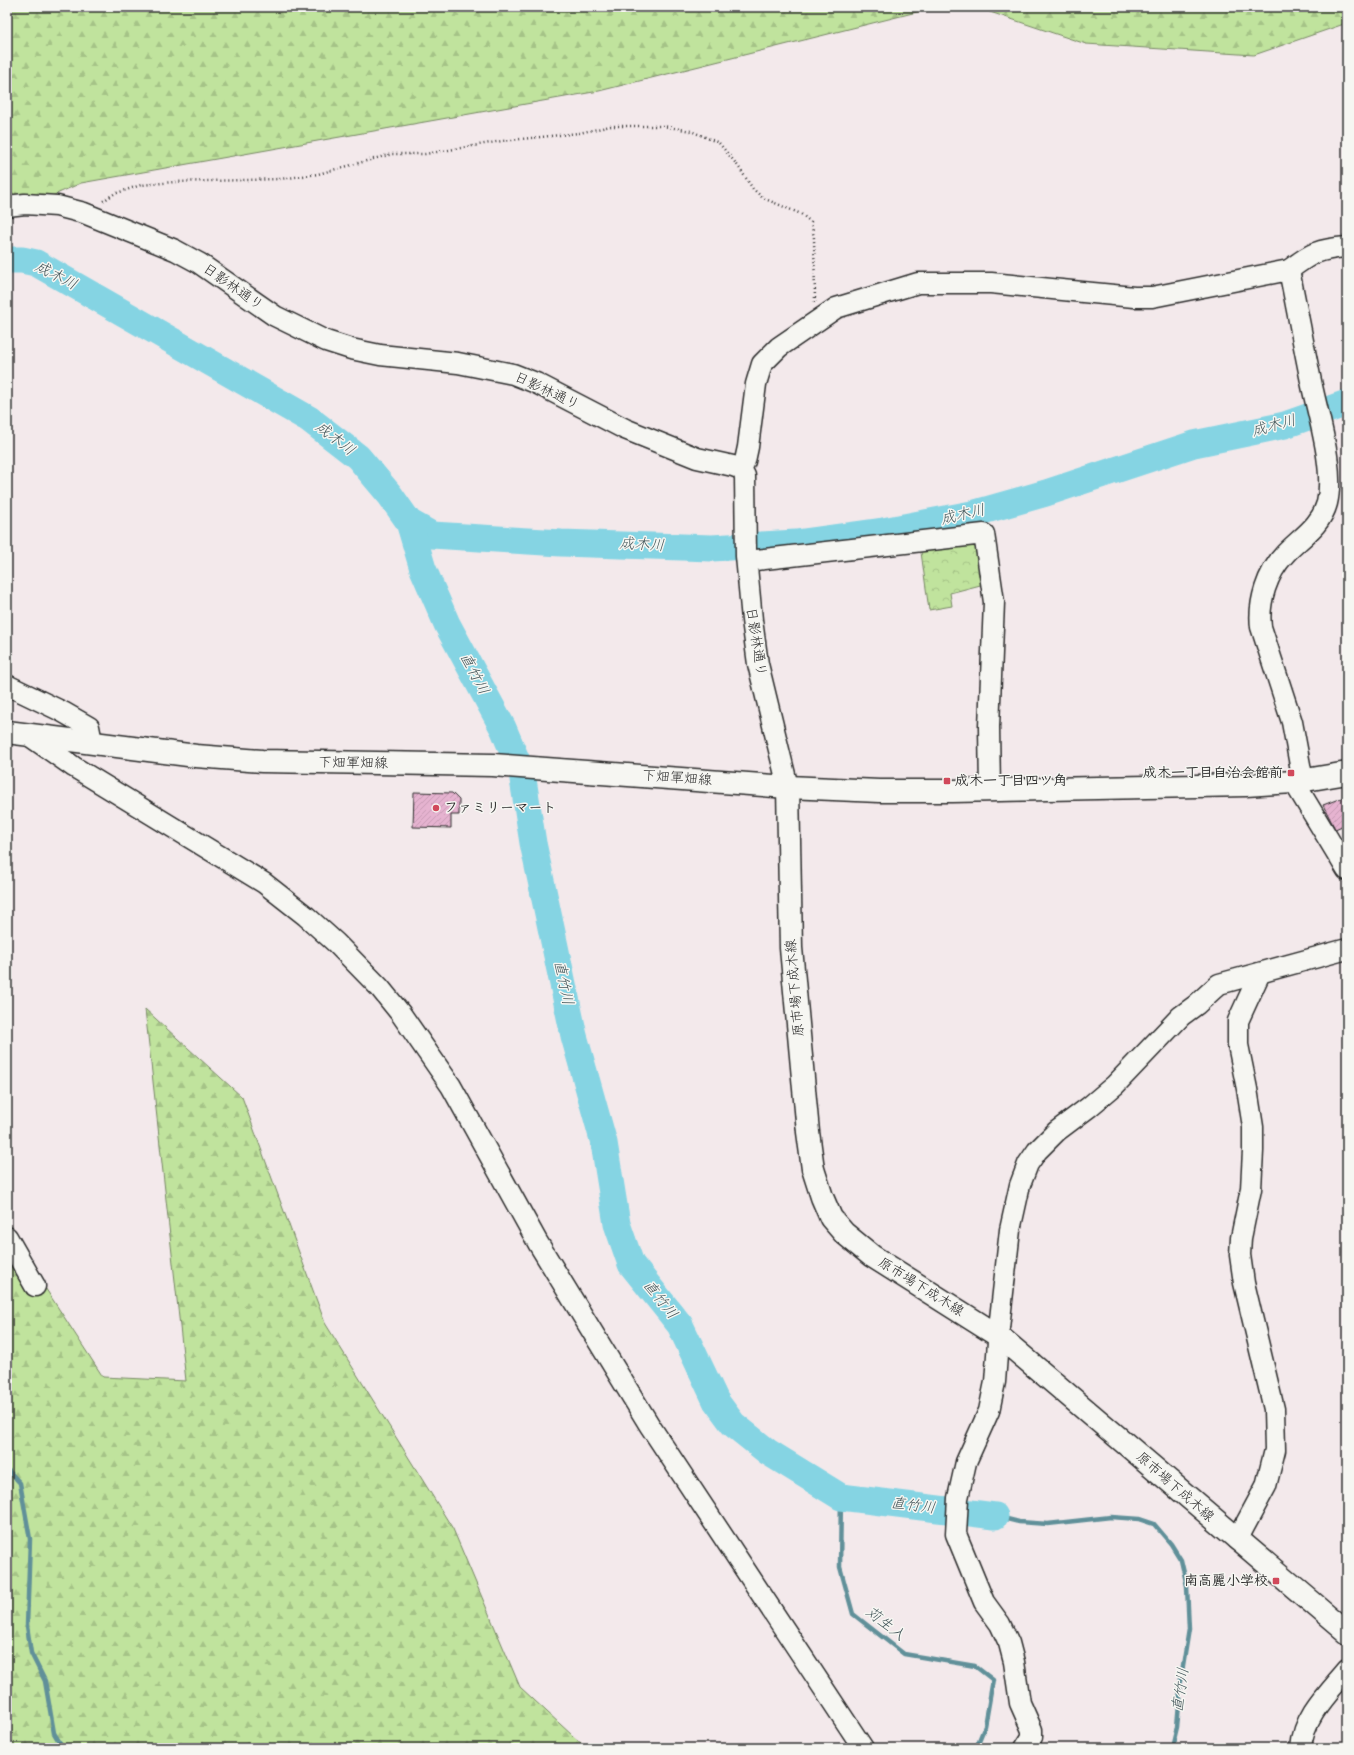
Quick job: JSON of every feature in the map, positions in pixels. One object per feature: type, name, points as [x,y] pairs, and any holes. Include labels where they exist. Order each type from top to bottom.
[{"type":"main road","name":"下畑軍畑線","points":[[17,733],[196,756],[262,761],[493,765],[788,787],[879,791],[1182,787],[1299,782],[1347,772]]},
{"type":"main road","name":"原市場下成木線","points":[[788,787],[791,948],[808,1132],[813,1170],[822,1197],[832,1218],[844,1233],[862,1249],[1000,1338],[1347,1632]]},
{"type":"street","name":"日影林通り","points":[[7,206],[25,204],[57,206],[84,213],[175,250],[199,263],[275,316],[326,341],[351,349],[458,363],[513,374],[536,383],[638,434],[697,458],[741,469],[745,476],[746,559],[758,664],[788,787]]},
{"type":"street","points":[[741,469],[748,447],[756,384],[762,364],[779,347],[836,308],[918,284],[991,282],[1134,297],[1152,297],[1289,270],[1308,256],[1325,248],[1347,247]]},
{"type":"street","points":[[1289,270],[1312,386],[1322,428],[1329,474],[1327,503],[1319,520],[1310,532],[1284,554],[1277,564],[1266,587],[1260,615],[1261,627],[1292,722],[1299,782],[1347,870]]},
{"type":"street","points":[[746,559],[984,534],[994,602],[989,727],[990,790]]},
{"type":"street","points":[[7,686],[63,712],[89,727],[92,742]]},
{"type":"street","points":[[17,733],[74,766],[264,883],[306,916],[336,943],[380,988],[401,1014],[451,1086],[538,1243],[650,1426],[863,1748]]},
{"type":"street","points":[[1025,1748],[1032,1738],[1032,1730],[1020,1703],[1014,1662],[1009,1643],[1000,1624],[984,1602],[956,1534],[956,1524],[958,1498],[966,1462],[989,1411],[995,1382],[1000,1338],[999,1328],[1010,1230],[1020,1185],[1028,1164],[1037,1151],[1057,1131],[1115,1085],[1181,1016],[1196,1005],[1219,984],[1347,949]]},
{"type":"street","points":[[1237,1540],[1266,1486],[1275,1450],[1274,1409],[1244,1283],[1240,1255],[1241,1238],[1251,1189],[1254,1151],[1253,1127],[1238,1045],[1238,1021],[1260,973]]},
{"type":"street","points":[[7,1237],[35,1286]]},
{"type":"street","points":[[1301,1748],[1311,1715],[1347,1670]]},
{"type":"path","points":[[84,213],[114,194],[142,185],[174,182],[280,179],[318,174],[392,154],[425,154],[502,141],[579,134],[611,126],[663,126],[691,131],[719,143],[738,166],[753,189],[763,198],[801,214],[811,222],[814,238],[816,322]]},
{"type":"green space","points":[[7,7],[937,7],[599,91],[81,183],[7,216]]},
{"type":"green space","points":[[975,7],[1347,7],[1347,23],[1254,55],[1086,44]]},
{"type":"green space","points":[[979,539],[988,583],[950,593],[952,606],[929,610],[920,545]]},
{"type":"green space","points":[[145,1009],[242,1097],[325,1323],[453,1529],[520,1687],[586,1748],[7,1748],[7,1229],[103,1377],[186,1381]]},
{"type":"building","name":"ファミリーマート","points":[[414,792],[452,793],[459,800],[459,815],[451,815],[451,828],[413,827]]},
{"type":"building","points":[[1344,797],[1347,805],[1347,824],[1335,829],[1323,805]]},
{"type":"waterway","name":"成木川","points":[[7,260],[22,260],[36,263],[309,419],[358,457],[390,495],[409,522],[432,535],[561,543],[712,548],[796,543],[883,531],[972,514],[1046,493],[1194,444],[1285,425],[1347,403]]},
{"type":"waterway","name":"直竹川","points":[[409,522],[423,569],[447,624],[503,728],[522,773],[533,843],[574,1036],[604,1143],[617,1224],[631,1264],[680,1325],[716,1401],[733,1424],[768,1452],[841,1497],[995,1516]]},
{"type":"waterway","points":[[7,1469],[20,1483],[30,1539],[27,1626],[31,1653],[45,1681],[54,1733],[63,1748]]},
{"type":"waterway","name":"苅生入","points":[[841,1497],[840,1567],[853,1614],[904,1654],[975,1666],[993,1680],[985,1726],[976,1748]]},
{"type":"waterway","name":"直竹川","points":[[995,1516],[1019,1522],[1048,1524],[1111,1517],[1139,1519],[1154,1524],[1171,1544],[1181,1560],[1187,1586],[1189,1629],[1181,1679],[1177,1727],[1172,1748]]},
{"type":"place","name":"成木一丁目自治会館前","points":[[1291,773]]},
{"type":"place","name":"成木一丁目四ツ角","points":[[947,781]]},
{"type":"place","name":"ファミリーマート","points":[[436,808]]},
{"type":"place","name":"南高麗小学校","points":[[1276,1581]]}]
